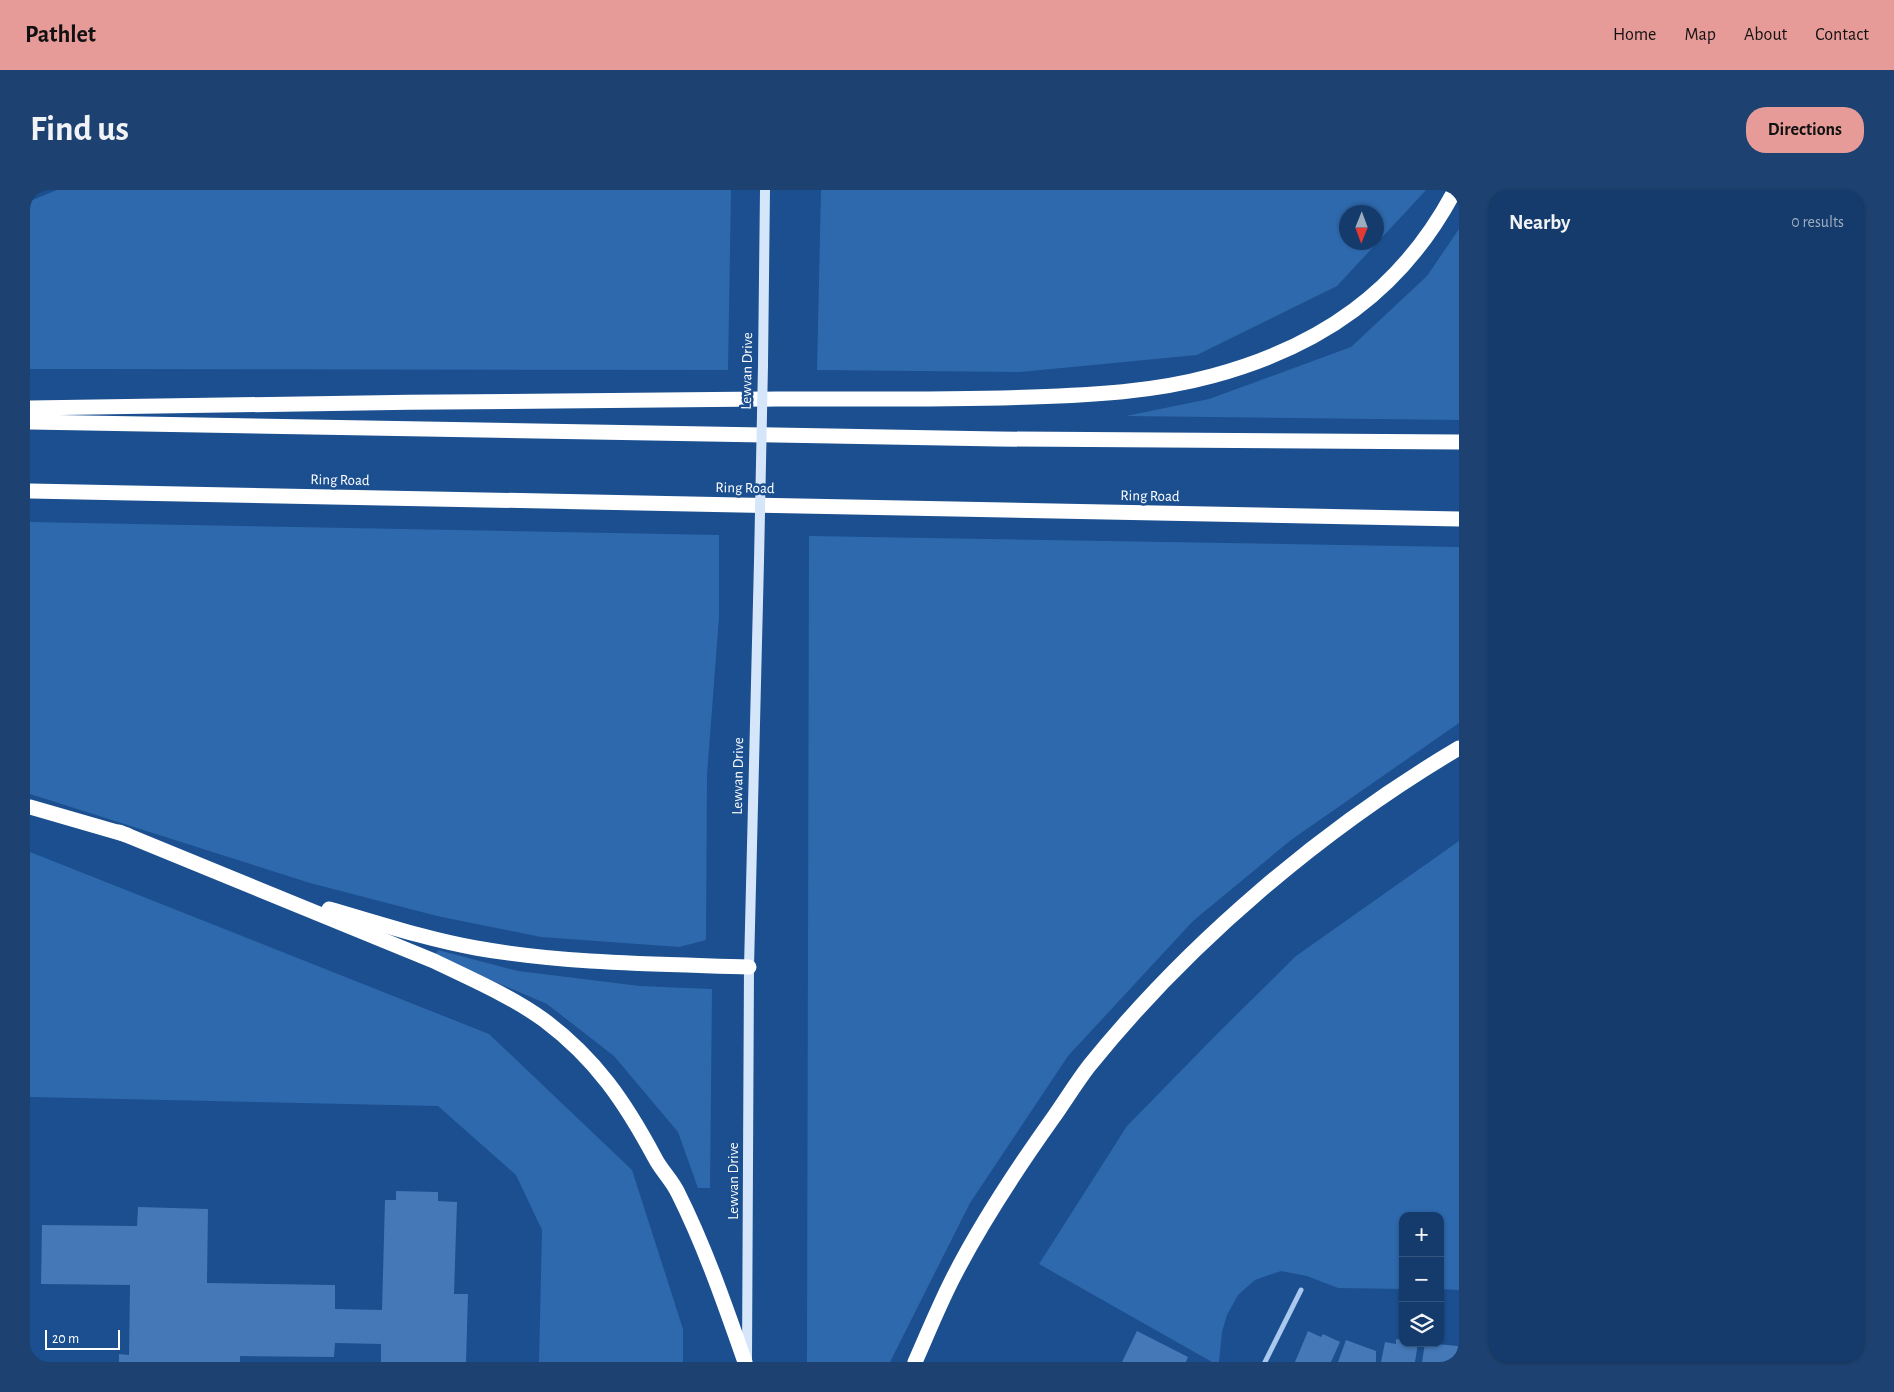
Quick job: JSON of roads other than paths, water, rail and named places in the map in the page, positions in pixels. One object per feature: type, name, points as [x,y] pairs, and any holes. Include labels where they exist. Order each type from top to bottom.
[{"type":"highway","points":[[30,408],[372,401],[1004,398],[1136,392],[1204,378],[1250,364],[1325,330],[1381,290],[1404,265],[1428,234],[1455,190]]},
{"type":"highway","points":[[30,422],[988,438],[1459,442]]},
{"type":"highway","name":"Ring Road","points":[[30,491],[1459,519]]},
{"type":"highway","points":[[915,1362],[951,1282],[1020,1164],[1088,1068],[1133,1015],[1214,932],[1268,885],[1330,836],[1435,762],[1459,748]]},
{"type":"highway","points":[[30,806],[119,832],[301,901],[433,938],[477,948],[566,958],[749,967]]},
{"type":"highway","points":[[119,832],[434,961],[507,997],[544,1020],[588,1058],[627,1106],[656,1159],[677,1191],[714,1275],[746,1362]]},
{"type":"main road","name":"Lewvan Drive","points":[[746,1362],[749,967],[759,561],[765,190]]},
{"type":"street","points":[[1265,1362],[1301,1290]]}]
